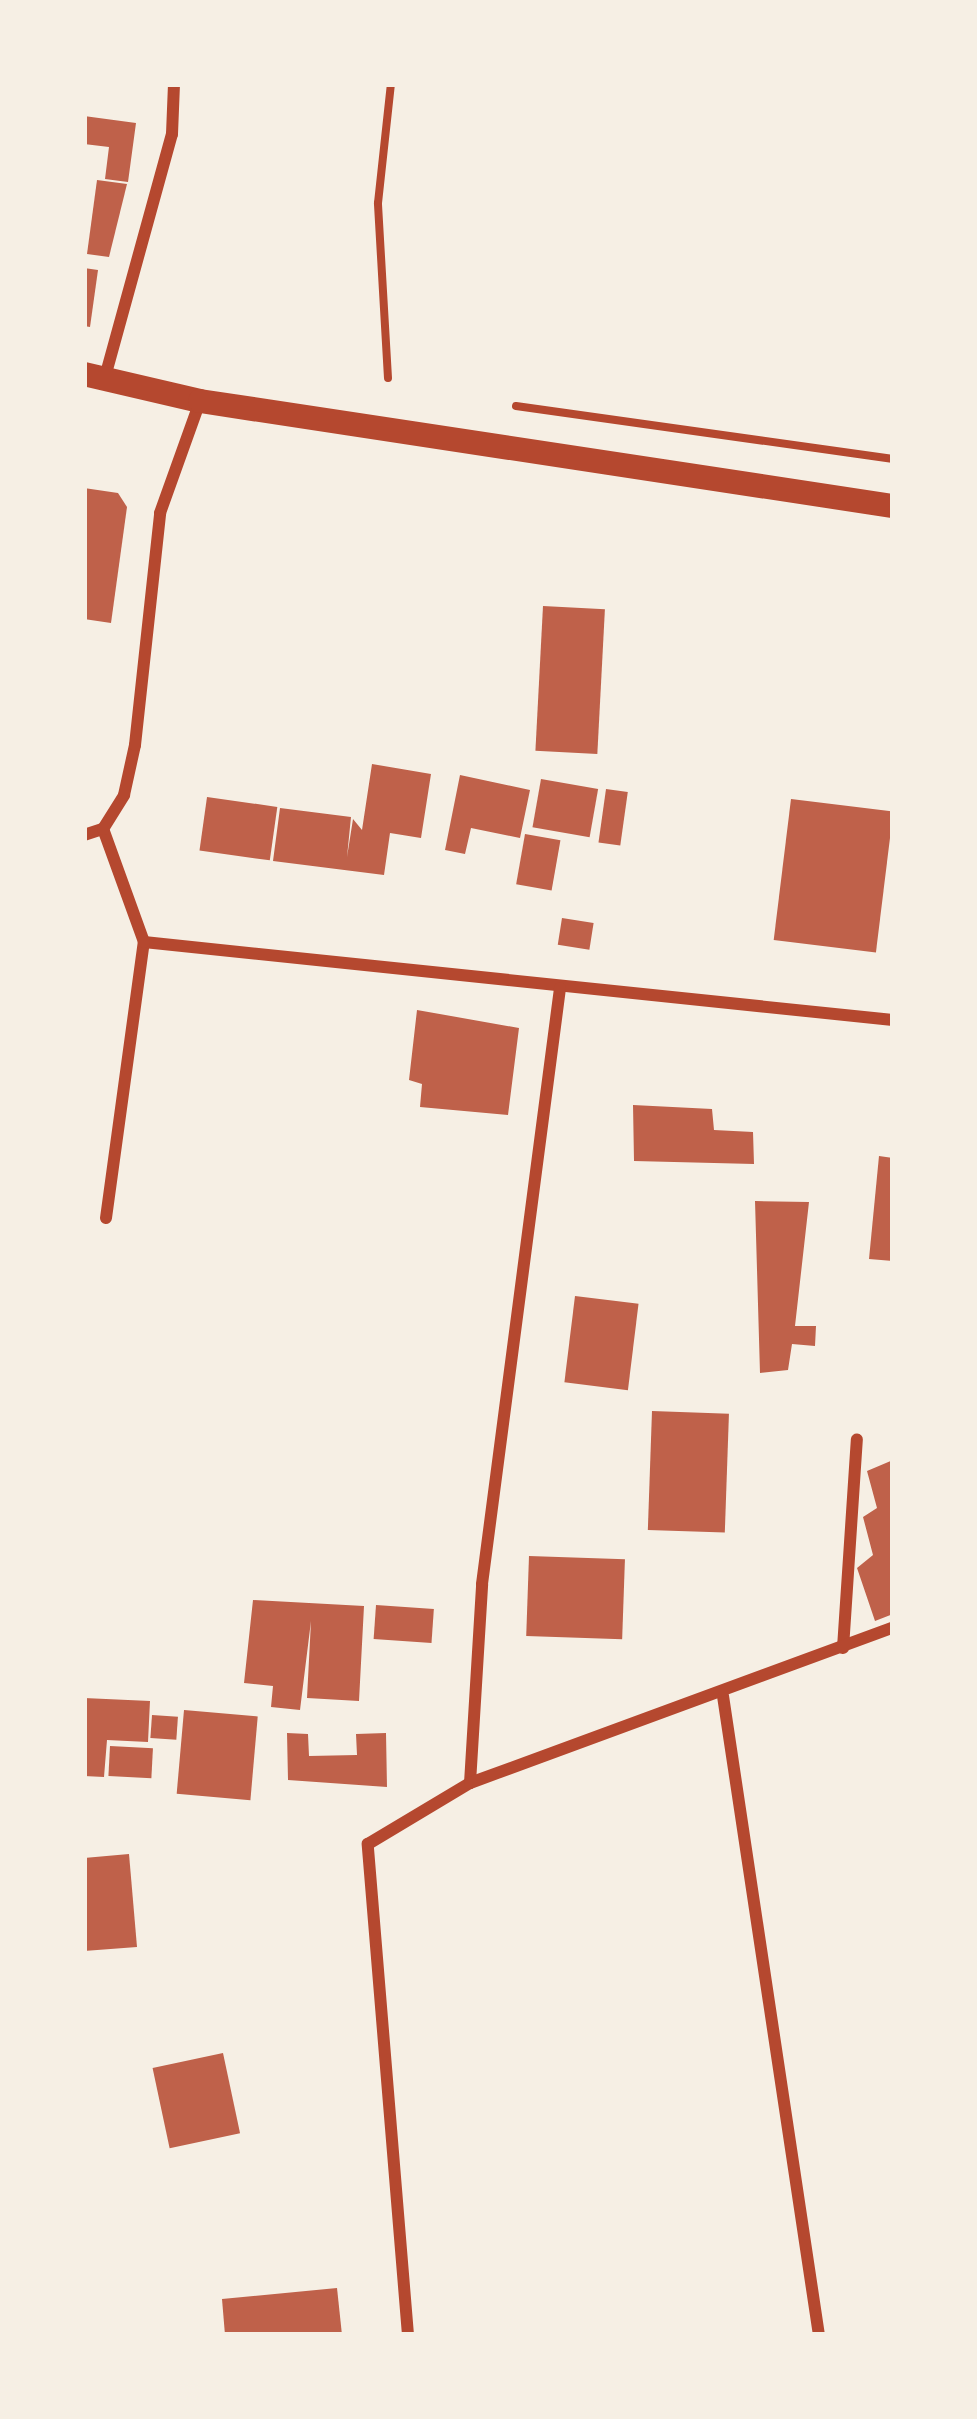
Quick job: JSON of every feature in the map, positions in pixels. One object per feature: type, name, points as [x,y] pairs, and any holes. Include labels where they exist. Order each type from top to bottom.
[{"type":"main road","points":[[94,375],[200,401],[893,506]]},
{"type":"street","points":[[94,375],[172,134],[174,84]]},
{"type":"street","points":[[84,835],[103,830],[124,795],[135,745],[160,512],[200,401]]},
{"type":"street","points":[[103,830],[144,942],[106,1218]]},
{"type":"street","points":[[144,942],[893,1020]]},
{"type":"street","points":[[470,1783],[482,1584],[560,988]]},
{"type":"street","points":[[843,1648],[857,1438]]},
{"type":"street","points":[[408,2335],[368,1844],[470,1783],[723,1696],[893,1628]]},
{"type":"street","points":[[723,1696],[819,2335]]},
{"type":"path","points":[[388,378],[378,203],[391,84]]},
{"type":"building","points":[[84,116],[136,123],[128,182],[105,179],[109,147],[84,144]]},
{"type":"building","points":[[97,180],[127,184],[109,257],[87,254]]},
{"type":"building","points":[[84,268],[98,270],[90,327],[84,326]]},
{"type":"building","points":[[84,488],[118,493],[127,507],[111,623],[84,619]]},
{"type":"building","points":[[543,606],[605,609],[597,754],[535,751]]},
{"type":"building","points":[[372,764],[431,774],[421,838],[390,833],[384,875],[273,861],[280,808],[351,817],[347,857],[353,819],[362,830]]},
{"type":"building","points":[[460,775],[530,790],[520,838],[471,828],[465,854],[445,850]]},
{"type":"building","points":[[541,779],[598,789],[590,837],[532,827]]},
{"type":"building","points":[[606,789],[628,792],[620,846],[598,842]]},
{"type":"building","points":[[207,797],[277,807],[270,860],[199,850]]},
{"type":"building","points":[[791,799],[893,812],[876,952],[774,940]]},
{"type":"building","points":[[525,834],[560,840],[552,890],[516,884]]},
{"type":"building","points":[[562,918],[594,923],[589,950],[558,945]]},
{"type":"building","points":[[417,1010],[519,1028],[508,1115],[420,1107],[422,1084],[409,1080]]},
{"type":"building","points":[[633,1105],[712,1109],[714,1130],[753,1132],[754,1164],[634,1161]]},
{"type":"building","points":[[879,1156],[893,1158],[893,1261],[869,1259]]},
{"type":"building","points":[[755,1201],[809,1202],[795,1326],[816,1326],[815,1346],[792,1344],[788,1370],[760,1373]]},
{"type":"building","points":[[575,1296],[639,1304],[628,1390],[564,1382]]},
{"type":"building","points":[[652,1411],[729,1414],[725,1533],[648,1530]]},
{"type":"building","points":[[893,1460],[893,1614],[875,1621],[857,1568],[873,1555],[863,1517],[877,1508],[867,1471]]},
{"type":"building","points":[[529,1556],[625,1559],[622,1639],[526,1636]]},
{"type":"building","points":[[253,1600],[364,1606],[359,1701],[307,1698],[311,1621],[300,1710],[271,1707],[273,1686],[244,1683]]},
{"type":"building","points":[[376,1605],[434,1609],[431,1643],[374,1639]]},
{"type":"building","points":[[84,1698],[150,1701],[148,1742],[107,1740],[104,1777],[84,1776]]},
{"type":"building","points":[[184,1710],[258,1716],[250,1800],[177,1794]]},
{"type":"building","points":[[152,1715],[178,1717],[176,1740],[150,1738]]},
{"type":"building","points":[[287,1733],[308,1734],[309,1756],[357,1755],[356,1734],[386,1733],[387,1787],[288,1780]]},
{"type":"building","points":[[110,1746],[153,1748],[151,1778],[108,1776]]},
{"type":"building","points":[[129,1854],[137,1947],[84,1951],[84,1858]]},
{"type":"building","points":[[223,2053],[240,2133],[170,2148],[153,2068]]},
{"type":"building","points":[[337,2288],[342,2335],[225,2335],[222,2299]]}]
